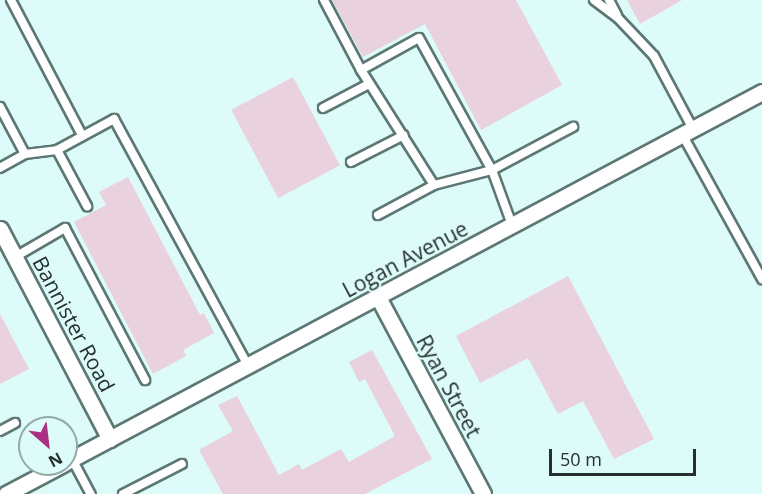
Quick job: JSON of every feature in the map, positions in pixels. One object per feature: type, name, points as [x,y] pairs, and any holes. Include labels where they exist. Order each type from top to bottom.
[{"type":"street","name":"Logan Avenue","points":[[78,456],[762,92]]},
{"type":"street","name":"Bannister Road","points":[[0,229],[110,439]]},
{"type":"street","name":"Ryan Street","points":[[378,297],[483,494]]},
{"type":"street","name":"Logan Avenue","points":[[6,494],[40,476]]},
{"type":"lane","points":[[11,0],[82,135]]},
{"type":"lane","points":[[324,0],[369,84],[404,135],[434,185]]},
{"type":"lane","points":[[594,0],[618,18],[654,56],[687,131],[762,279]]},
{"type":"lane","points":[[609,0],[618,18]]},
{"type":"lane","points":[[361,70],[420,38],[492,170],[512,225]]},
{"type":"lane","points":[[323,108],[369,84]]},
{"type":"lane","points":[[0,106],[25,154]]},
{"type":"lane","points":[[0,168],[25,154],[57,150],[114,119],[248,366]]},
{"type":"lane","points":[[378,214],[434,185],[492,170],[573,127]]},
{"type":"lane","points":[[351,162],[404,135]]},
{"type":"lane","points":[[57,150],[87,206]]},
{"type":"lane","points":[[15,256],[65,228],[146,380]]},
{"type":"lane","points":[[0,431],[15,423]]},
{"type":"lane","points":[[123,494],[182,464]]},
{"type":"lane","points":[[78,476],[91,494]]},
{"type":"building","points":[[332,0],[516,0],[562,85],[481,130],[425,24],[363,57]]},
{"type":"building","points":[[627,0],[682,0],[640,24]]},
{"type":"building","points":[[293,77],[340,165],[278,198],[231,110]]},
{"type":"building","points":[[128,177],[200,315],[204,313],[214,333],[183,350],[186,356],[153,374],[74,222],[106,205],[99,192]]},
{"type":"building","points":[[568,276],[654,439],[614,459],[583,401],[558,414],[528,358],[480,383],[456,336]]},
{"type":"building","points":[[0,314],[29,369],[0,384]]},
{"type":"building","points":[[372,350],[432,459],[365,494],[223,494],[199,450],[233,431],[218,405],[237,396],[279,475],[299,464],[302,470],[341,449],[349,462],[395,436],[365,379],[359,382],[349,362]]}]
